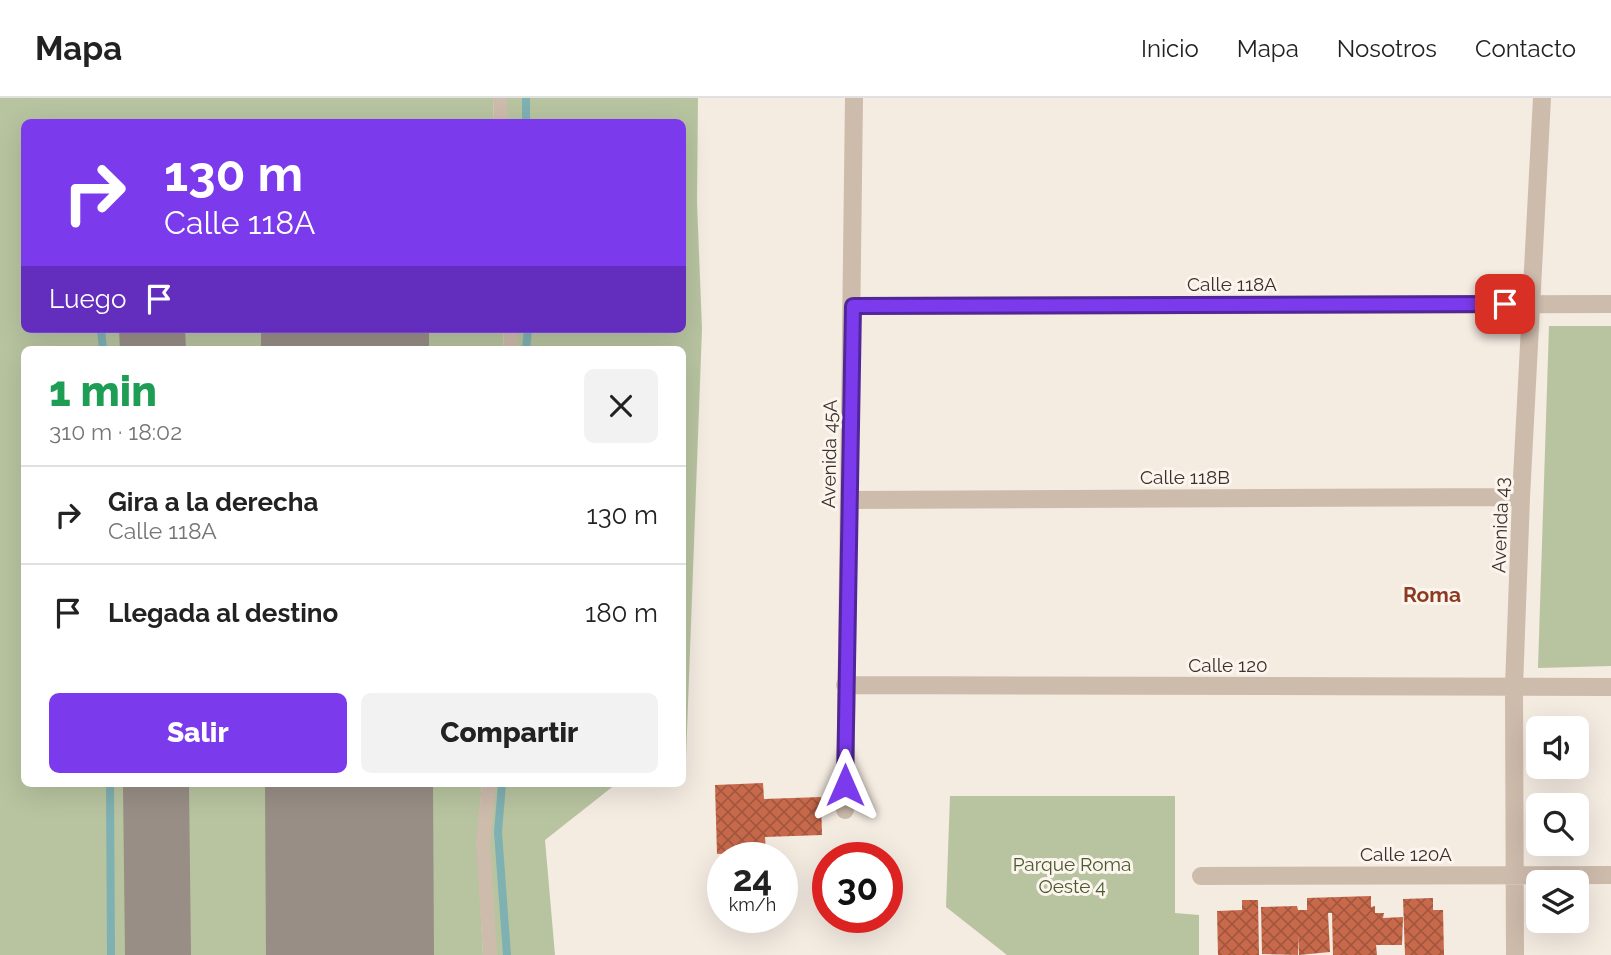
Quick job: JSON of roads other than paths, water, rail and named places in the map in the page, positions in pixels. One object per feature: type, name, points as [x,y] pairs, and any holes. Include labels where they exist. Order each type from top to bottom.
[{"type":"street","name":"Avenida 45A","points":[[845,810],[854,98]]},
{"type":"street","name":"Avenida 43","points":[[1515,955],[1514,687],[1542,98]]},
{"type":"street","name":"Calle 118A","points":[[853,306],[1611,304]]},
{"type":"street","name":"Calle 118B","points":[[849,500],[1521,497]]},
{"type":"street","name":"Calle 120","points":[[845,685],[1611,687]]},
{"type":"street","name":"Calle 120A","points":[[1201,876],[1611,875]]},
{"type":"lane","points":[[500,98],[501,119]]},
{"type":"lane","points":[[489,787],[483,842],[490,955]]},
{"type":"waterway","points":[[526,98],[526,119]]},
{"type":"waterway","points":[[101,333],[103,346]]},
{"type":"waterway","points":[[526,346],[528,333]]},
{"type":"waterway","points":[[110,787],[111,955]]},
{"type":"waterway","points":[[502,787],[498,832],[507,955]]},
{"type":"district","name":"Roma","points":[[1432,594]]},
{"type":"park label","name":"Parque Roma Oeste 4","points":[[1072,875]]}]
